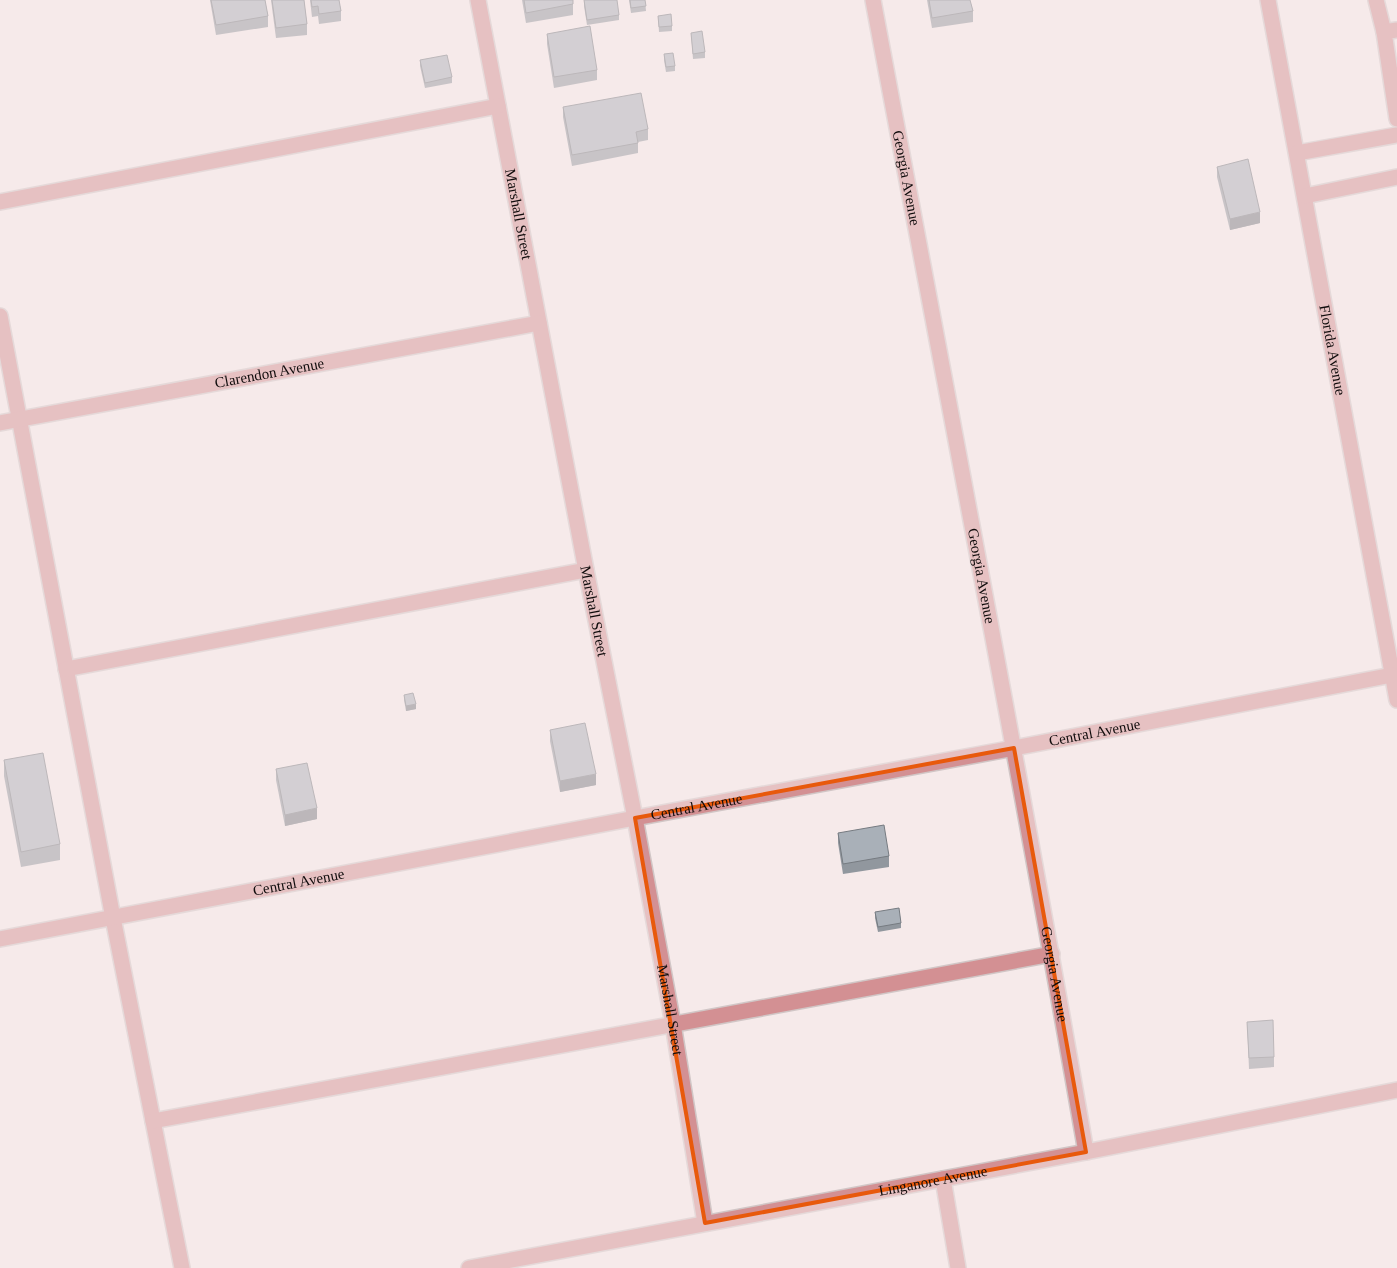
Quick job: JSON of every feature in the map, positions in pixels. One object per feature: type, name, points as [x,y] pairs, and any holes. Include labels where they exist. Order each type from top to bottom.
[{"type":"street","name":"Marshall Street","points":[[478,0],[635,818],[673,1024],[705,1223]]},
{"type":"street","name":"Georgia Avenue","points":[[873,0],[1014,748],[1086,1152]]},
{"type":"street","name":"Florida Avenue","points":[[1268,0],[1397,700]]},
{"type":"street","points":[[1376,0],[1390,31],[1397,119]]},
{"type":"street","points":[[0,202],[498,106]]},
{"type":"street","points":[[1297,153],[1397,135]]},
{"type":"street","points":[[1305,196],[1397,177]]},
{"type":"street","points":[[0,316],[113,918],[182,1268]]},
{"type":"street","name":"Clarendon Avenue","points":[[0,423],[539,323]]},
{"type":"street","points":[[66,669],[586,570]]},
{"type":"street","name":"Central Avenue","points":[[0,939],[1392,675]]},
{"type":"street","points":[[152,1121],[1052,954]]},
{"type":"street","name":"Linganore Avenue","points":[[469,1268],[538,1262],[705,1223],[1086,1152],[1397,1090]]},
{"type":"street","points":[[943,1179],[958,1268]]},
{"type":"highlighted area","points":[[1014,748],[1086,1152],[705,1223],[635,818]]},
{"type":"building","points":[[211,0],[265,0],[268,16],[216,25]]},
{"type":"building","points":[[272,0],[304,0],[307,24],[276,28]]},
{"type":"building","points":[[311,0],[339,0],[341,11],[319,14],[318,6],[312,7]]},
{"type":"building","points":[[524,0],[573,0],[573,4],[526,13]]},
{"type":"building","points":[[584,0],[617,0],[619,15],[587,20]]},
{"type":"building","points":[[630,0],[645,0],[646,6],[631,8]]},
{"type":"building","points":[[929,0],[970,0],[973,11],[932,18]]},
{"type":"building","points":[[671,14],[672,26],[659,27],[658,16]]},
{"type":"building","points":[[590,26],[597,70],[554,77],[547,34]]},
{"type":"building","points":[[702,31],[705,52],[693,54],[691,33]]},
{"type":"building","points":[[673,53],[675,66],[666,67],[664,54]]},
{"type":"building","points":[[447,55],[452,77],[425,83],[420,60]]},
{"type":"building","points":[[641,93],[648,129],[636,132],[638,143],[572,155],[563,107]]},
{"type":"building","points":[[1248,159],[1260,212],[1230,219],[1217,167]]},
{"type":"building","points":[[413,693],[416,704],[406,706],[404,695]]},
{"type":"building","points":[[585,723],[596,774],[560,781],[550,730]]},
{"type":"building","points":[[43,753],[60,844],[21,852],[4,760]]},
{"type":"building","points":[[307,763],[317,808],[285,815],[276,769]]},
{"type":"building","points":[[884,825],[889,856],[843,864],[838,833]]},
{"type":"building","points":[[899,908],[901,923],[878,927],[875,912]]},
{"type":"building","points":[[1273,1020],[1274,1057],[1249,1058],[1247,1022]]}]
